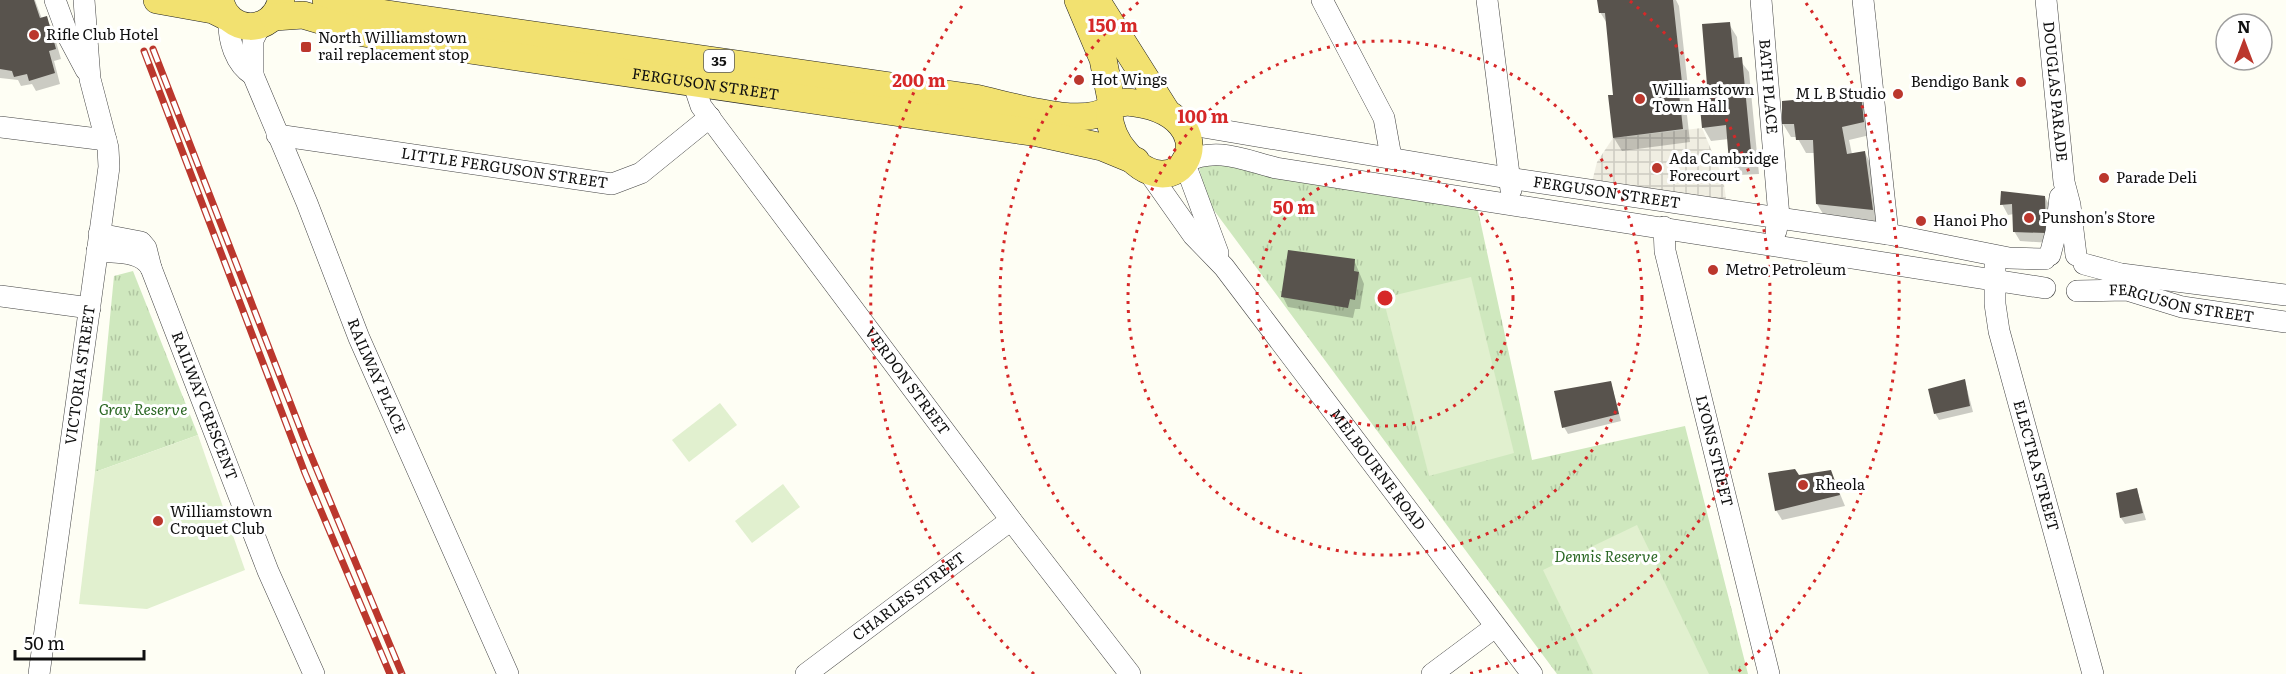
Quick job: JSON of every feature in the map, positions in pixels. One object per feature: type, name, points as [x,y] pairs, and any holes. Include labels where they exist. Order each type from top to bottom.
[{"type":"main road","name":"35","points":[[157,0],[226,12],[240,26],[272,14]]},
{"type":"main road","name":"FERGUSON STREET","points":[[326,0],[366,11],[975,98],[1069,117],[1094,116],[1112,106]]},
{"type":"main road","points":[[1078,0],[1103,58],[1112,106],[1110,119],[1117,140],[1141,164]]},
{"type":"main road","points":[[1096,0],[1187,137],[1188,151],[1185,163]]},
{"type":"main road","name":"FERGUSON STREET","points":[[272,14],[303,15],[372,35],[1038,133],[1102,147],[1141,164]]},
{"type":"main road","points":[[694,84],[698,57]]},
{"type":"main road","name":"35","points":[[1112,106],[1134,103],[1169,113]]},
{"type":"main road","name":"35","points":[[1141,164],[1168,174],[1179,170],[1185,163]]},
{"type":"street","name":"VICTORIA STREET","points":[[55,0],[69,38],[90,79]]},
{"type":"street","name":"VICTORIA STREET","points":[[39,674],[109,167],[106,140],[90,79],[84,0]]},
{"type":"street","points":[[1322,0],[1384,118],[1391,157]]},
{"type":"street","points":[[1488,0],[1508,178],[1514,194],[1526,206]]},
{"type":"street","name":"BATH PLACE","points":[[1761,0],[1779,217],[1773,246]]},
{"type":"street","points":[[1863,0],[1888,234]]},
{"type":"street","name":"DOUGLAS PARADE","points":[[2046,0],[2064,182],[2080,260]]},
{"type":"street","name":"RAILWAY PLACE","points":[[226,12],[231,44],[244,70],[253,75]]},
{"type":"street","name":"RAILWAY PLACE","points":[[272,14],[253,40],[253,75],[307,203],[359,338],[508,674]]},
{"type":"street","name":"VERDON STREET","points":[[694,84],[696,97],[710,117],[1011,520],[1130,674]]},
{"type":"street","name":"FERGUSON STREET","points":[[1169,113],[1203,127],[1508,178],[1888,234],[1995,255],[2048,257]]},
{"type":"street","name":"LITTLE FERGUSON STREET","points":[[278,135],[612,184],[641,173],[710,117]]},
{"type":"street","points":[[0,126],[106,140]]},
{"type":"street","name":"FERGUSON STREET","points":[[1185,163],[1195,157],[1222,153],[1276,168],[2045,288]]},
{"type":"street","name":"MELBOURNE ROAD","points":[[1185,163],[1204,222],[1224,267]]},
{"type":"street","name":"MELBOURNE ROAD","points":[[1141,164],[1197,240],[1224,267],[1532,674]]},
{"type":"street","name":"DOUGLAS PARADE","points":[[2048,257],[2056,232],[2057,207],[2064,182]]},
{"type":"street","name":"LYONS STREET","points":[[1664,227],[1665,251],[1769,674]]},
{"type":"street","name":"RAILWAY CRESCENT","points":[[98,243],[141,242],[146,248],[268,571],[314,674]]},
{"type":"street","name":"35","points":[[2048,257],[2063,251],[2080,260]]},
{"type":"street","name":"ELECTRA STREET","points":[[1995,255],[1994,279],[1999,331],[2093,674]]},
{"type":"street","points":[[2045,288],[2040,274],[2048,257]]},
{"type":"street","name":"FERGUSON STREET","points":[[2080,260],[2121,274],[2286,295]]},
{"type":"street","points":[[2077,291],[2084,282],[2080,260]]},
{"type":"street","name":"35","points":[[2045,288],[2061,296],[2077,291]]},
{"type":"street","name":"FERGUSON STREET","points":[[2077,291],[2127,290],[2182,307],[2286,322]]},
{"type":"street","points":[[0,296],[90,308]]},
{"type":"street","name":"CHARLES STREET","points":[[806,674],[1011,520]]},
{"type":"street","points":[[1432,674],[1495,627]]},
{"type":"green space","name":"Dennis Reserve","points":[[1213,163],[1477,206],[1532,460],[1685,426],[1748,674],[1557,674],[1213,209],[1205,192],[1199,168]]},
{"type":"green space","name":"Gray Reserve","points":[[133,271],[198,435],[95,472],[114,276]]},
{"type":"green space","points":[[1471,277],[1514,453],[1429,476],[1383,298]]},
{"type":"green space","points":[[720,403],[737,425],[689,462],[672,440]]},
{"type":"green space","name":"Williamstown Croquet Club","points":[[198,435],[245,570],[147,609],[79,604],[95,472]]},
{"type":"green space","points":[[783,484],[800,507],[752,543],[735,521]]},
{"type":"green space","points":[[1637,525],[1709,674],[1593,674],[1543,570]]},
{"type":"shaded area","name":"Ada Cambridge Forecourt","points":[[1702,128],[1723,178],[1727,205],[1592,182],[1597,162],[1613,138]]},
{"type":"building","name":"Rifle Club Hotel","points":[[0,0],[34,0],[40,18],[47,16],[56,49],[49,51],[55,73],[29,81],[27,74],[14,77],[12,71],[0,69]]},
{"type":"building","name":"Williamstown Town Hall","points":[[1597,0],[1673,0],[1683,92],[1679,93],[1683,129],[1613,138],[1608,95],[1613,95],[1605,13],[1599,13]]},
{"type":"building","points":[[1730,22],[1734,58],[1742,57],[1752,161],[1729,162],[1726,125],[1702,128],[1698,87],[1707,85],[1702,24]]},
{"type":"building","points":[[1861,94],[1864,122],[1842,127],[1847,154],[1865,151],[1873,210],[1816,204],[1813,140],[1796,140],[1794,124],[1782,124],[1782,101]]},
{"type":"building","name":"Punshon's Store","points":[[2001,191],[2045,196],[2046,233],[2013,232],[2012,204],[2000,205]]},
{"type":"building","points":[[1288,250],[1355,259],[1354,271],[1359,272],[1355,300],[1350,299],[1348,308],[1281,297]]},
{"type":"building","points":[[1965,379],[1970,406],[1934,414],[1928,389]]},
{"type":"building","points":[[1611,381],[1619,414],[1562,428],[1554,391]]},
{"type":"building","name":"Rheola","points":[[1795,469],[1799,475],[1831,470],[1840,495],[1775,511],[1768,473]]},
{"type":"building","points":[[2137,488],[2143,513],[2120,518],[2116,493]]},
{"type":"railway","points":[[153,49],[307,446],[402,674]]},
{"type":"railway","points":[[144,51],[305,473],[390,674]]},
{"type":"place","name":"Rifle Club Hotel","points":[[34,35]]},
{"type":"place","name":"North Williamstown rail replacement stop","points":[[306,47]]},
{"type":"place","name":"Hot Wings","points":[[1079,80]]},
{"type":"place","name":"Bendigo Bank","points":[[2021,82]]},
{"type":"place","name":"M L B Studio","points":[[1898,94]]},
{"type":"place","name":"Williamstown Town Hall","points":[[1640,99]]},
{"type":"place","name":"Ada Cambridge Forecourt","points":[[1657,168]]},
{"type":"place","name":"Parade Deli","points":[[2104,178]]},
{"type":"place","name":"Punshon's Store","points":[[2029,218]]},
{"type":"place","name":"Hanoi Pho","points":[[1921,221]]},
{"type":"place","name":"Metro Petroleum","points":[[1713,270]]},
{"type":"place","name":"Rheola","points":[[1803,485]]},
{"type":"place","name":"Williamstown Croquet Club","points":[[158,521]]}]
